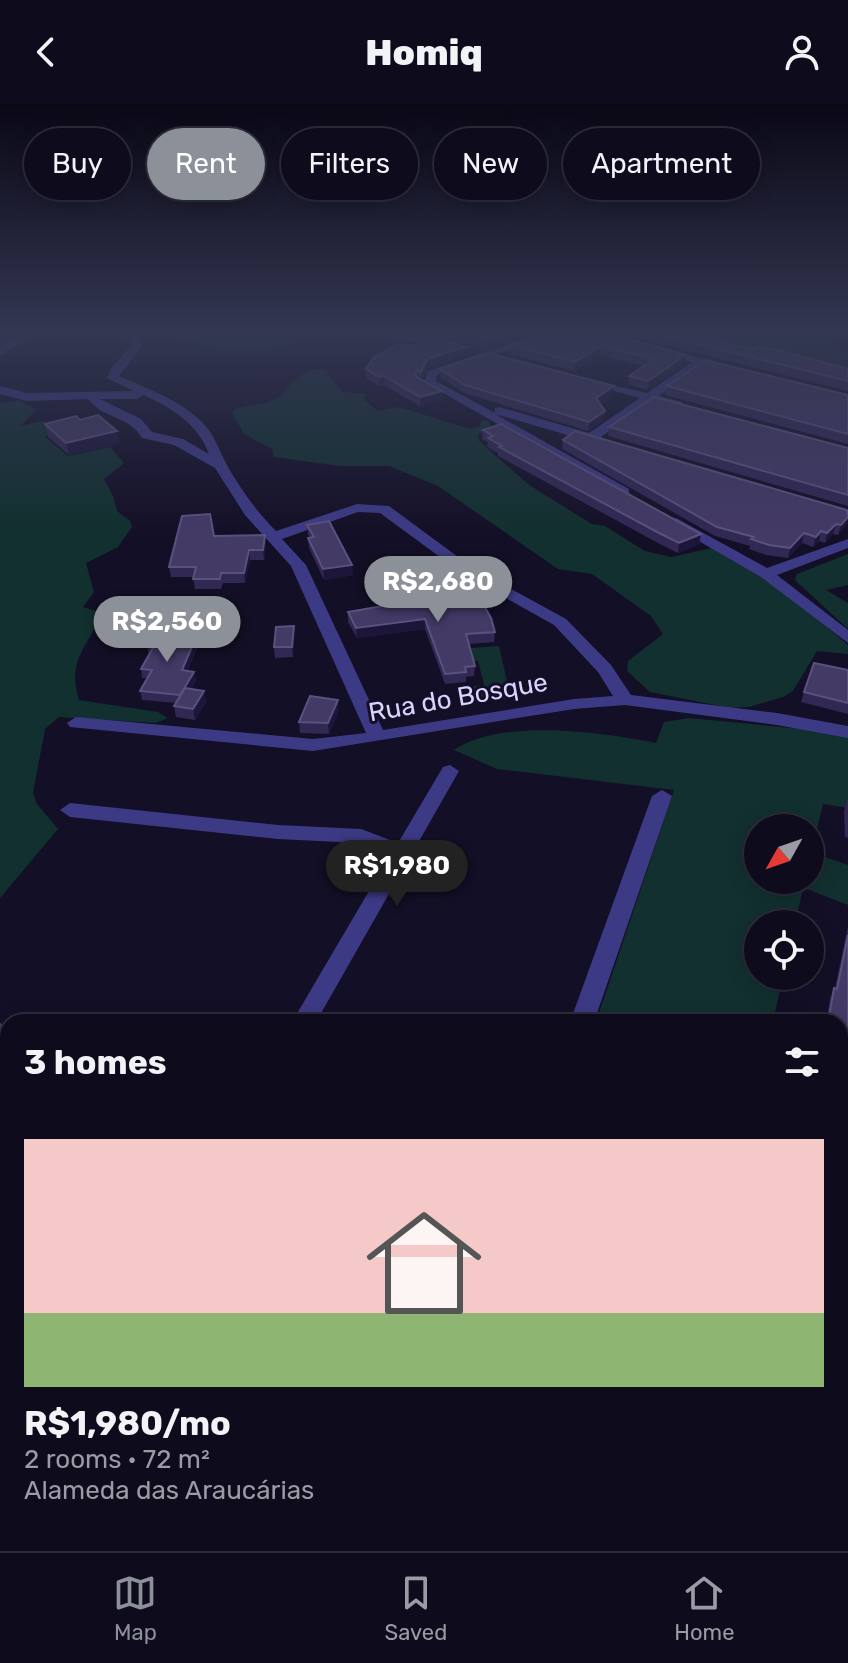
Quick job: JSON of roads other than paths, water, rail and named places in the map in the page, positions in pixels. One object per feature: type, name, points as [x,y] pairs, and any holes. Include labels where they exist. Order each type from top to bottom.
[{"type":"street","points":[[94,399],[96,403],[141,424],[147,435],[178,442],[220,465]]},
{"type":"street","points":[[160,399],[176,406],[197,424],[211,442],[220,465],[250,512],[296,562],[377,737]]},
{"type":"street","points":[[459,399],[640,501]]},
{"type":"street","points":[[591,438],[646,399]]},
{"type":"street","points":[[653,399],[691,409]]},
{"type":"street","points":[[470,405],[620,446]]},
{"type":"street","points":[[545,447],[571,433]]},
{"type":"street","points":[[271,538],[357,508],[384,509],[468,571],[560,622],[605,669],[625,700]]},
{"type":"street","points":[[667,516],[766,574],[848,638]]},
{"type":"street","points":[[766,574],[848,543]]},
{"type":"street","name":"Rua do Bosque","points":[[76,723],[313,745],[574,704],[625,700],[777,719],[848,732]]},
{"type":"street","points":[[309,1014],[450,771]]},
{"type":"street","points":[[585,1014],[662,796]]},
{"type":"street","points":[[70,810],[278,832],[361,836],[387,846],[402,856]]}]
